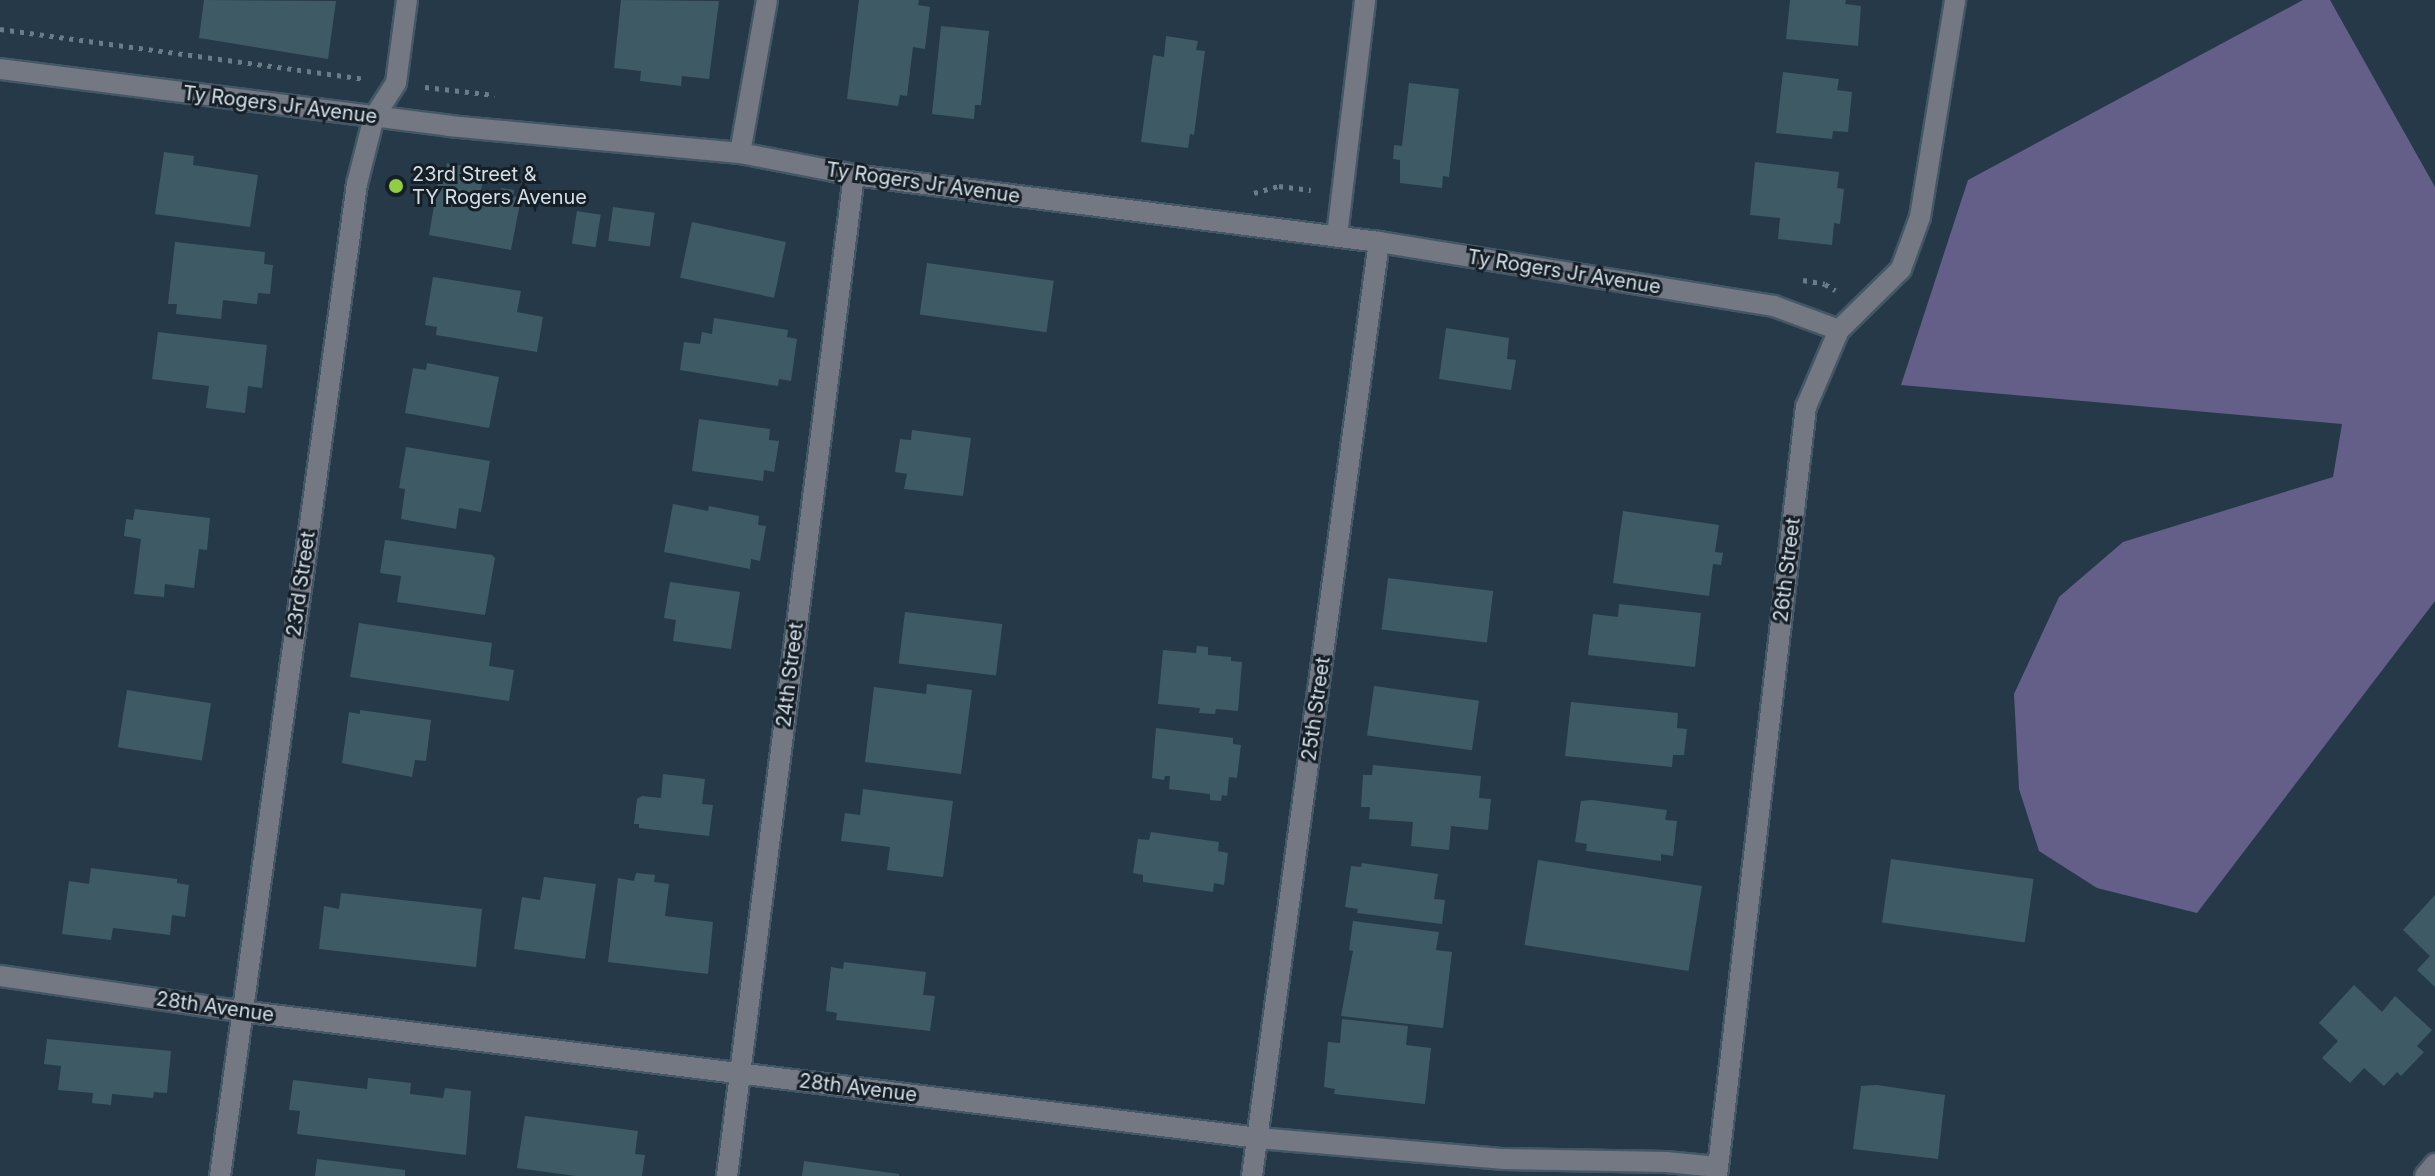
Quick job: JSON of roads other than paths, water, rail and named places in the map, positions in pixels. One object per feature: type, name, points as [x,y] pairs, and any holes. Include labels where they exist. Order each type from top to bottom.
[{"type":"street","name":"23rd Street","points":[[220,1176],[240,1011],[357,184],[374,117],[396,83],[407,0]]},
{"type":"street","points":[[740,153],[767,0]]},
{"type":"street","points":[[1337,236],[1365,0]]},
{"type":"street","name":"26th Street","points":[[1718,1171],[1806,407],[1839,330],[1901,269],[1920,217],[1955,0]]},
{"type":"street","name":"Ty Rogers Jr Avenue","points":[[0,69],[374,117],[740,153],[854,175],[1337,236],[1774,306],[1839,330]]},
{"type":"street","name":"24th Street","points":[[727,1176],[854,175]]},
{"type":"street","name":"25th Street","points":[[1252,1176],[1379,242]]},
{"type":"street","name":"28th Avenue","points":[[0,976],[240,1011],[1258,1138],[1504,1159],[1666,1162],[1718,1171]]},
{"type":"street","points":[[2425,1176],[2435,1164]]},
{"type":"place","name":"23rd Street & TY Rogers Avenue","points":[[396,186]]}]
